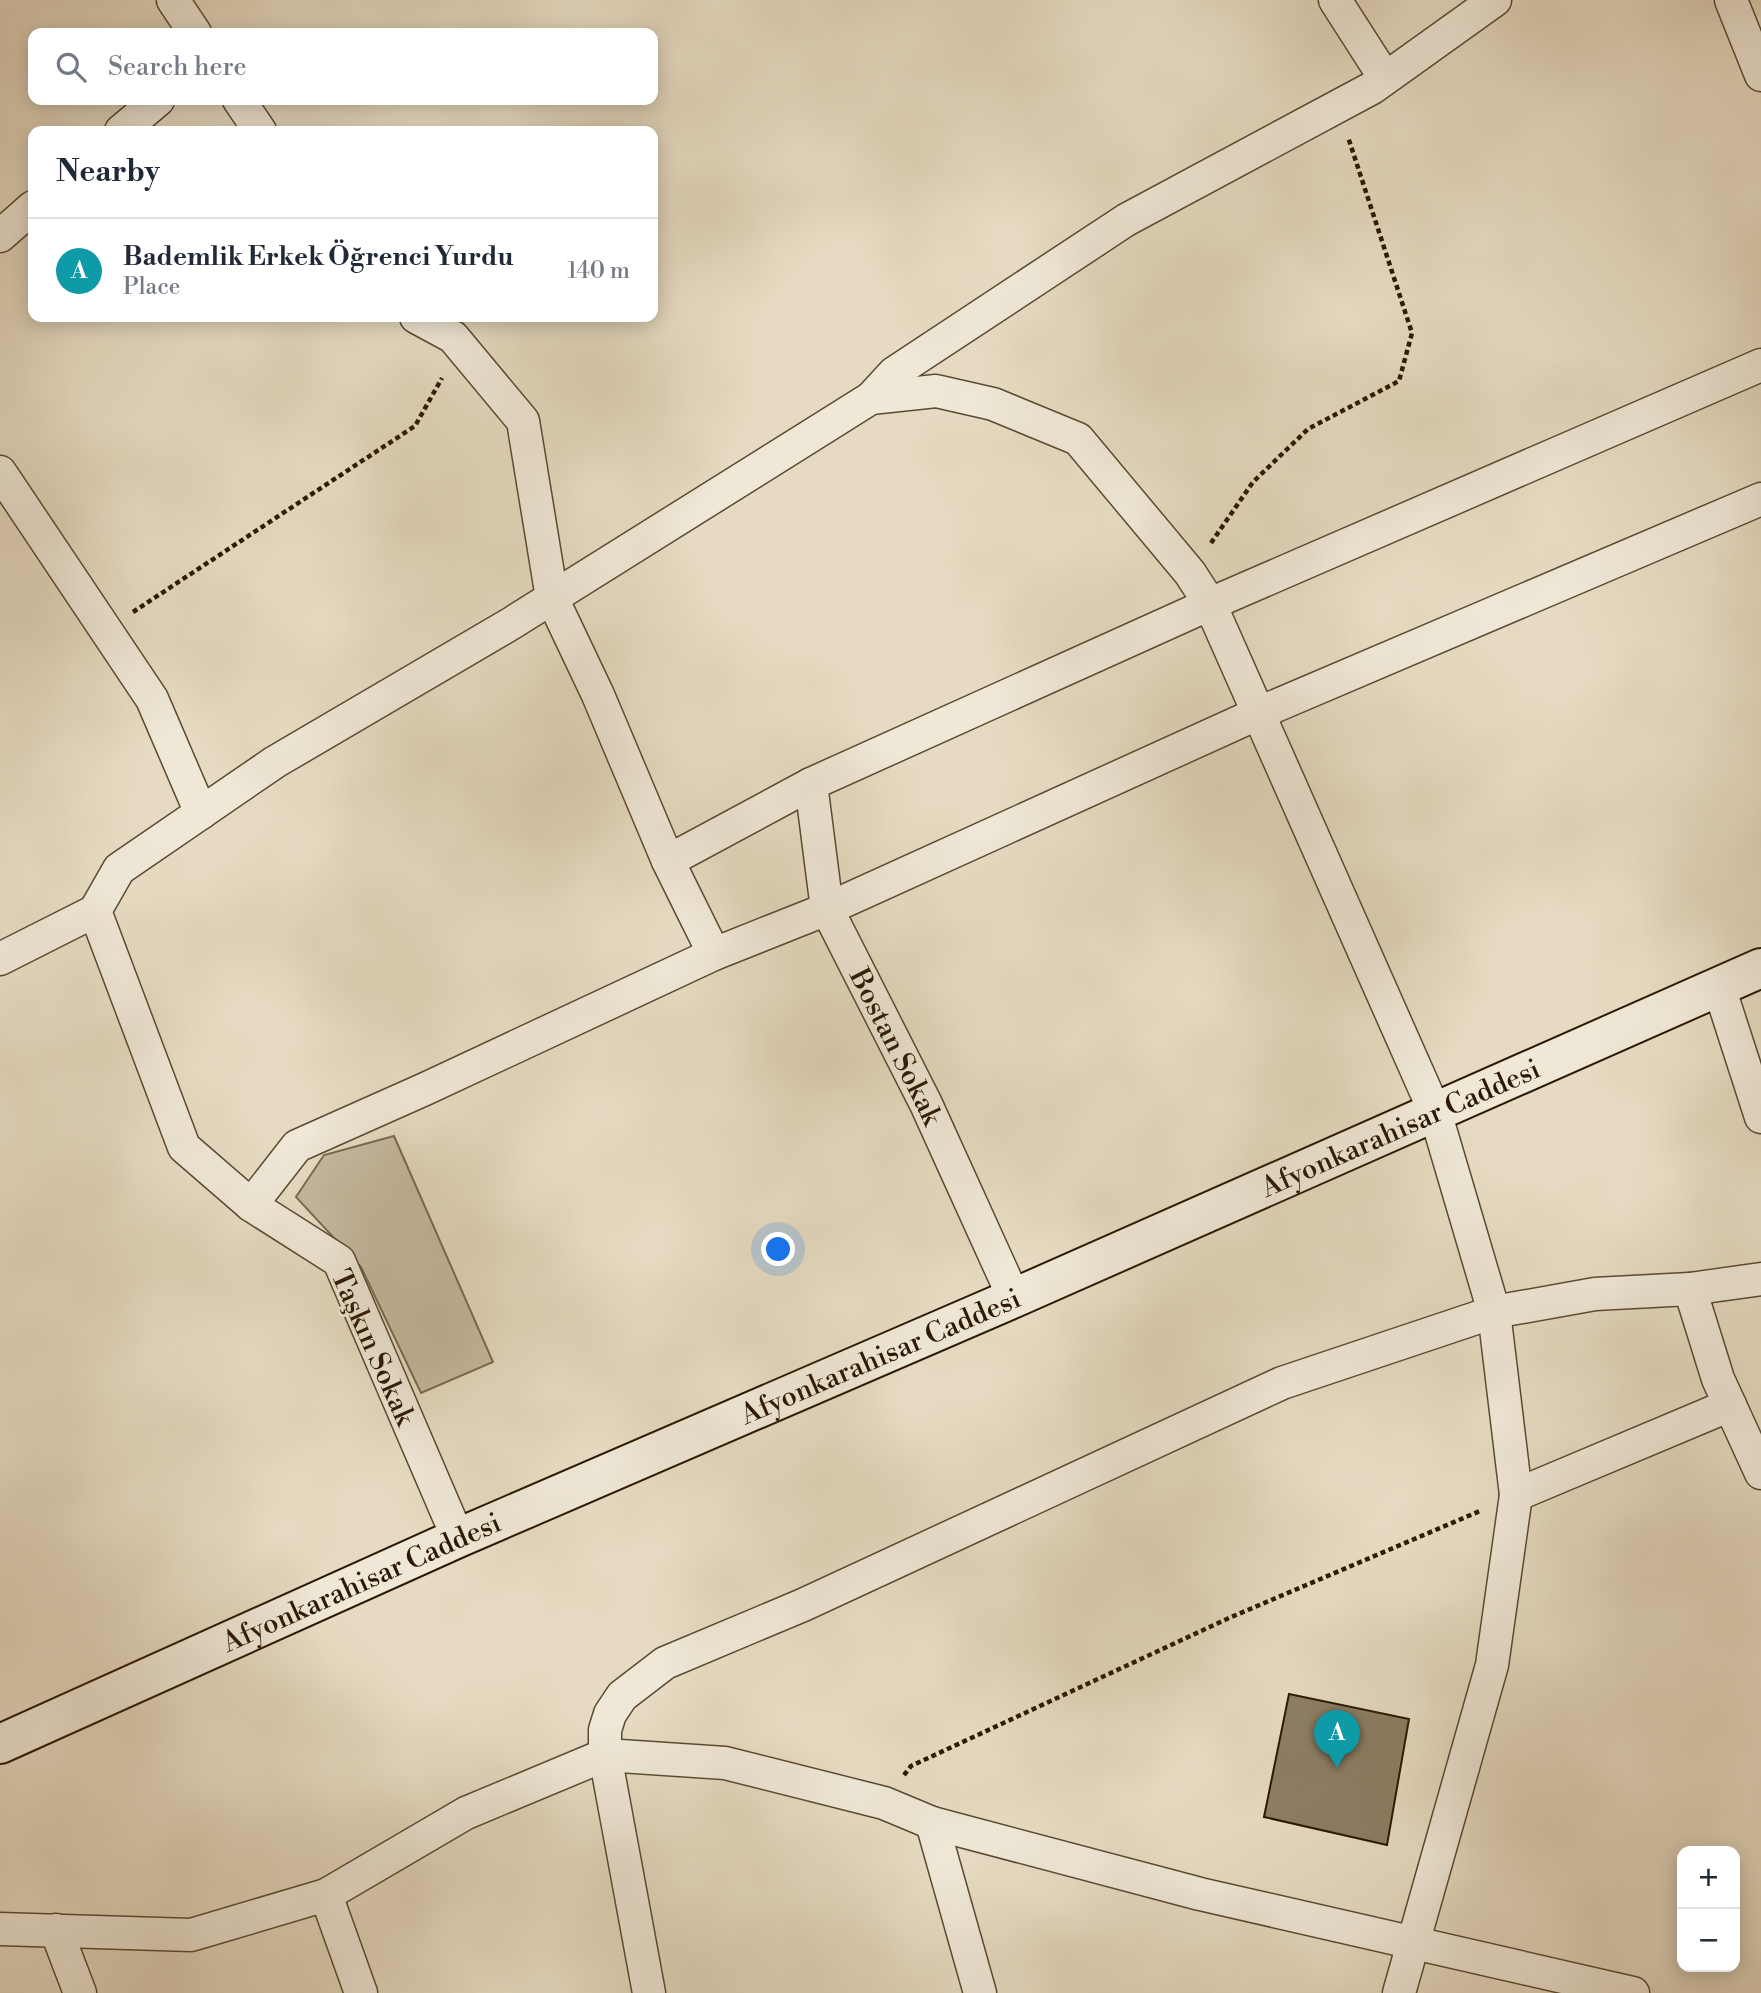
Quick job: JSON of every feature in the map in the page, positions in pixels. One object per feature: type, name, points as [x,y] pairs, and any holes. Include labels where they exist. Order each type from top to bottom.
[{"type":"main road","name":"Afyonkarahisar Caddesi","points":[[0,1744],[458,1538],[1014,1298],[1761,968]]},
{"type":"street","points":[[173,0],[192,28]]},
{"type":"street","points":[[1335,0],[1385,78]]},
{"type":"street","points":[[0,959],[95,911],[119,869],[275,762],[552,598],[871,398],[894,373],[1126,220],[1338,107],[1385,78],[1495,0]]},
{"type":"street","points":[[1731,0],[1761,75]]},
{"type":"street","points":[[127,126],[152,105]]},
{"type":"street","points":[[242,105],[257,126]]},
{"type":"street","points":[[0,236],[28,211]]},
{"type":"street","points":[[425,322],[453,337],[461,345],[523,421],[552,598],[598,695],[668,861],[714,954]]},
{"type":"street","points":[[668,861],[811,784],[1210,604],[1761,365]]},
{"type":"street","points":[[871,398],[936,391],[993,404],[1078,439],[1190,573],[1210,604],[1435,1112],[1494,1312],[1516,1495],[1492,1665],[1399,1993]]},
{"type":"street","points":[[0,472],[152,699],[201,813]]},
{"type":"street","points":[[251,1205],[297,1146],[714,954],[827,909],[1259,713],[1761,499]]},
{"type":"street","name":"Bostan Sokak","points":[[811,784],[827,909],[926,1104],[1014,1298]]},
{"type":"street","name":"Taşkın Sokak","points":[[95,911],[184,1147],[251,1205],[339,1261],[458,1538]]},
{"type":"street","points":[[1719,987],[1761,1117]]},
{"type":"street","points":[[649,1993],[605,1755],[605,1730],[610,1714],[622,1696],[665,1663],[803,1605],[1282,1383],[1494,1312],[1595,1294],[1690,1289],[1761,1279]]},
{"type":"street","points":[[1690,1289],[1718,1379],[1761,1473]]},
{"type":"street","points":[[1516,1495],[1730,1405]]},
{"type":"street","points":[[0,1929],[191,1935],[326,1895],[466,1813],[605,1755],[725,1763],[884,1803],[932,1823],[1200,1894],[1633,1993]]},
{"type":"street","points":[[932,1823],[980,1993]]},
{"type":"street","points":[[326,1895],[361,1993]]},
{"type":"street","points":[[56,1930],[80,1993]]},
{"type":"path","points":[[1190,573],[1253,482],[1308,429],[1399,381],[1412,333],[1381,231],[1338,107]]},
{"type":"path","points":[[106,630],[415,426],[461,345]]},
{"type":"path","points":[[884,1803],[911,1766],[1229,1618],[1516,1495]]},
{"type":"shaded area","points":[[394,1136],[493,1362],[421,1393],[361,1267],[296,1197],[324,1155]]},
{"type":"building","points":[[1289,1694],[1409,1719],[1387,1845],[1264,1817]]},
{"type":"place","name":"Bademlik Erkek Öğrenci Yurdu","points":[[1337,1768]]}]
